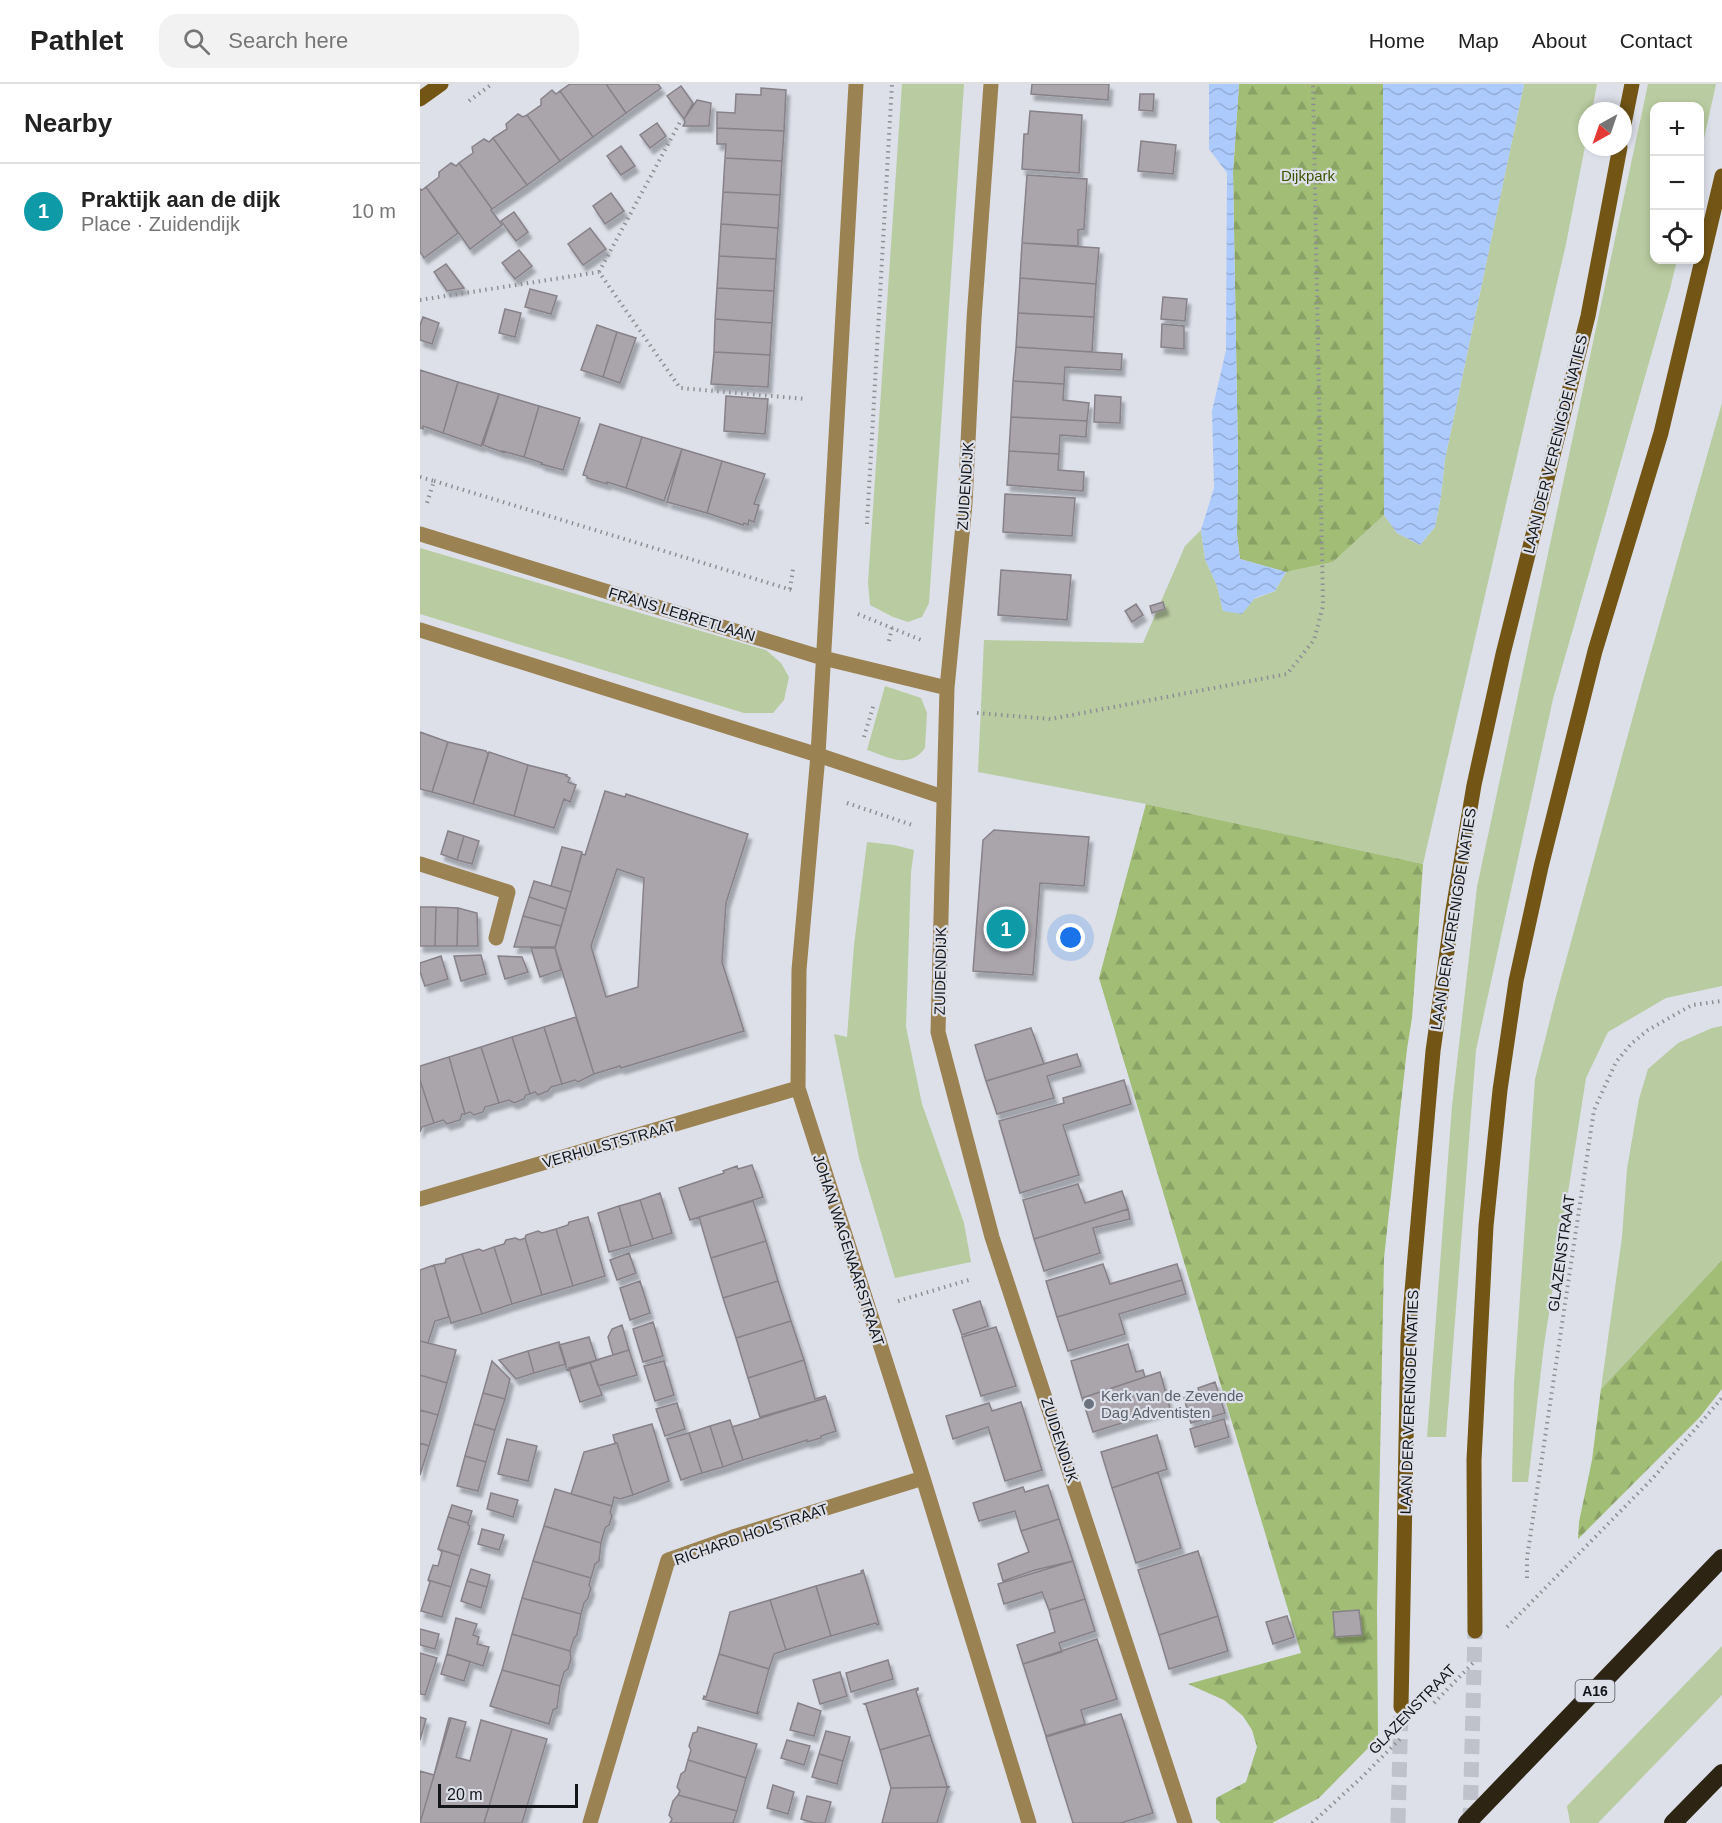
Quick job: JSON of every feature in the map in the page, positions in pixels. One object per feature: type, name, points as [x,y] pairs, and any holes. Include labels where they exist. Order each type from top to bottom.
[{"type":"highway","name":"A16","points":[[1467,1823],[1722,1558]]},
{"type":"highway","points":[[1673,1823],[1722,1773]]},
{"type":"main road","points":[[420,99],[441,84]]},
{"type":"main road","points":[[1628,102],[1632,84]]},
{"type":"main road","name":"LAAN DER VERENIGDE NATIES","points":[[1401,1707],[1408,1337],[1433,1051],[1450,927],[1474,785],[1503,654],[1588,316],[1618,156]]},
{"type":"main road","points":[[1475,1631],[1474,1460],[1486,1226],[1500,1090],[1516,981],[1541,867],[1595,651],[1661,433],[1722,176]]},
{"type":"street","points":[[823,658],[856,84]]},
{"type":"street","name":"ZUIDENDIJK","points":[[991,84],[974,319],[965,504],[947,688],[938,1032],[992,1237],[1185,1823]]},
{"type":"street","name":"FRANS LEBRETLAAN","points":[[420,534],[823,658],[947,688]]},
{"type":"street","points":[[420,630],[818,754],[943,797]]},
{"type":"street","name":"JOHAN WAGENAARSTRAAT","points":[[823,658],[818,754],[799,970],[798,1088],[1029,1823]]},
{"type":"street","points":[[420,864],[508,892],[496,938]]},
{"type":"street","name":"VERHULSTSTRAAT","points":[[420,1199],[798,1088]]},
{"type":"street","name":"RICHARD HOLSTRAAT","points":[[590,1823],[668,1560],[744,1533],[922,1478]]},
{"type":"path","points":[[866,533],[892,84]]},
{"type":"path","points":[[947,710],[1051,719],[1139,703],[1287,674],[1314,640],[1323,606],[1313,84]]},
{"type":"path","points":[[598,272],[680,122]]},
{"type":"path","points":[[420,300],[598,272]]},
{"type":"path","points":[[598,272],[680,388],[807,399]]},
{"type":"path","points":[[420,477],[826,600],[951,652]]},
{"type":"path","points":[[424,513],[434,481]]},
{"type":"path","points":[[855,767],[883,672]]},
{"type":"path","points":[[847,803],[942,835]]},
{"type":"path","name":"GLAZENSTRAAT","points":[[1527,1578],[1527,1558],[1594,1110],[1616,1062],[1630,1044],[1648,1030],[1692,1005],[1722,1001]]},
{"type":"path","points":[[869,1310],[1004,1270]]},
{"type":"path","points":[[1503,1632],[1653,1478],[1722,1398]]},
{"type":"path","name":"GLAZENSTRAAT","points":[[1428,1709],[1478,1658]]},
{"type":"path","name":"GLAZENSTRAAT","points":[[1312,1823],[1403,1735]]},
{"type":"green space","points":[[902,84],[964,84],[929,603],[922,617],[908,622],[870,605],[868,582]]},
{"type":"green space","name":"Dijkpark","points":[[1239,84],[1383,84],[1384,515],[1333,562],[1286,572],[1240,559],[1237,535],[1238,458],[1233,172]]},
{"type":"green space","points":[[1524,84],[1597,84],[1594,102],[1578,102],[1578,156],[1583,156],[1566,244],[1423,864],[1146,804],[978,772],[984,640],[1143,643],[1185,546],[1201,530],[1205,559],[1217,586],[1223,611],[1275,591],[1286,572],[1333,562],[1384,515],[1397,533],[1420,545],[1435,527],[1445,459]]},
{"type":"green space","points":[[1648,84],[1716,84],[1704,139],[1704,102],[1650,102],[1650,264],[1676,264],[1553,699],[1476,1050],[1446,1437],[1427,1437],[1452,1106],[1477,887]]},
{"type":"green space","points":[[1722,403],[1722,986],[1666,998],[1608,1032],[1586,1078],[1544,1345],[1528,1482],[1512,1482],[1514,1383],[1535,1079],[1640,691]]},
{"type":"green space","points":[[420,548],[766,650],[781,663],[789,677],[784,700],[773,713],[744,713],[420,614]]},
{"type":"green space","points":[[885,686],[921,698],[927,713],[925,748],[912,759],[898,760],[867,750]]},
{"type":"green space","points":[[1146,804],[1423,864],[1412,1018],[1384,1258],[1377,1610],[1378,1738],[1319,1798],[1272,1823],[1221,1823],[1216,1819],[1216,1798],[1246,1782],[1257,1747],[1252,1730],[1243,1716],[1224,1700],[1188,1684],[1301,1653],[1099,978]]},
{"type":"green space","points":[[867,842],[914,850],[911,872],[906,1027],[922,1104],[964,1223],[971,1262],[895,1278],[859,1158],[834,1034],[847,1037],[854,945]]},
{"type":"green space","points":[[1722,1026],[1722,1260],[1601,1389],[1622,1237],[1627,1169],[1639,1099],[1648,1069],[1678,1043]]},
{"type":"green space","points":[[1722,1260],[1722,1389],[1699,1418],[1578,1539],[1579,1522],[1592,1460],[1601,1389]]},
{"type":"green space","points":[[1722,1646],[1722,1695],[1598,1823],[1570,1823],[1567,1806]]},
{"type":"water","points":[[1209,84],[1239,84],[1233,172],[1238,458],[1237,535],[1240,559],[1286,572],[1275,591],[1255,598],[1242,614],[1223,611],[1217,586],[1205,559],[1201,530],[1214,488],[1212,411],[1226,350],[1227,173],[1209,149]]},
{"type":"water","points":[[1383,84],[1524,84],[1445,459],[1435,527],[1420,545],[1397,533],[1384,515]]},
{"type":"building","points":[[570,84],[606,84],[626,113],[593,137],[560,91]]},
{"type":"building","points":[[606,84],[658,84],[661,88],[626,113]]},
{"type":"building","points":[[1032,84],[1109,84],[1108,100],[1031,94]]},
{"type":"building","points":[[681,86],[693,103],[684,119],[667,96]]},
{"type":"building","points":[[761,88],[786,90],[784,131],[717,128],[717,112],[735,113],[736,94],[761,95]]},
{"type":"building","points":[[552,90],[556,94],[560,91],[593,137],[560,161],[527,115],[541,105],[541,99]]},
{"type":"building","points":[[1140,94],[1154,94],[1153,111],[1139,110]]},
{"type":"building","points":[[697,100],[711,103],[709,126],[683,126],[684,119]]},
{"type":"building","points":[[1030,111],[1082,115],[1079,173],[1022,169],[1024,134],[1028,134]]},
{"type":"building","points":[[518,114],[523,117],[527,115],[560,161],[527,185],[493,138],[507,129],[506,124]]},
{"type":"building","points":[[657,123],[666,136],[650,148],[640,135]]},
{"type":"building","points":[[717,128],[784,131],[782,161],[725,158],[726,144],[717,144]]},
{"type":"building","points":[[493,138],[527,185],[492,209],[459,163],[473,153],[472,147],[484,139],[489,142]]},
{"type":"building","points":[[1141,141],[1176,145],[1173,174],[1138,171]]},
{"type":"building","points":[[621,146],[635,166],[621,175],[607,156]]},
{"type":"building","points":[[725,158],[782,161],[780,195],[723,192]]},
{"type":"building","points":[[451,163],[456,166],[459,163],[502,225],[470,249],[426,187],[439,177],[439,172]]},
{"type":"building","points":[[1027,175],[1087,179],[1084,229],[1078,230],[1078,246],[1022,243]]},
{"type":"building","points":[[426,187],[458,233],[424,258],[420,252],[420,189]]},
{"type":"building","points":[[723,192],[780,195],[778,228],[721,224]]},
{"type":"building","points":[[611,193],[624,211],[605,224],[593,206]]},
{"type":"building","points":[[514,212],[528,232],[516,241],[501,221]]},
{"type":"building","points":[[721,224],[778,228],[776,259],[719,256]]},
{"type":"building","points":[[590,228],[606,249],[583,265],[568,244]]},
{"type":"building","points":[[1022,243],[1099,248],[1096,284],[1020,278]]},
{"type":"building","points":[[519,250],[532,266],[515,279],[502,263]]},
{"type":"building","points":[[719,256],[776,259],[774,291],[717,288]]},
{"type":"building","points":[[446,264],[464,288],[447,291],[434,272]]},
{"type":"building","points":[[1020,278],[1096,284],[1094,317],[1018,313]]},
{"type":"building","points":[[717,288],[774,291],[772,323],[715,319]]},
{"type":"building","points":[[530,289],[557,296],[551,314],[525,307]]},
{"type":"building","points":[[1163,297],[1187,299],[1185,321],[1161,319]]},
{"type":"building","points":[[505,309],[521,313],[515,337],[499,333]]},
{"type":"building","points":[[1018,313],[1094,317],[1092,352],[1016,347]]},
{"type":"building","points":[[423,317],[439,323],[432,344],[420,340],[420,325]]},
{"type":"building","points":[[715,319],[772,323],[770,355],[714,352]]},
{"type":"building","points":[[1162,324],[1184,326],[1184,349],[1161,347]]},
{"type":"building","points":[[597,325],[617,332],[603,377],[581,370]]},
{"type":"building","points":[[617,332],[636,338],[620,383],[603,377]]},
{"type":"building","points":[[1016,347],[1122,354],[1121,370],[1065,367],[1064,384],[1013,381]]},
{"type":"building","points":[[714,352],[770,355],[768,387],[711,384]]},
{"type":"building","points":[[420,370],[458,382],[443,433],[423,426],[423,429],[420,428]]},
{"type":"building","points":[[1013,381],[1064,384],[1063,400],[1089,403],[1087,421],[1011,417]]},
{"type":"building","points":[[458,382],[499,394],[481,446],[443,433]]},
{"type":"building","points":[[499,394],[539,406],[524,457],[483,445]]},
{"type":"building","points":[[1095,395],[1121,397],[1120,423],[1094,422]]},
{"type":"building","points":[[726,396],[768,399],[765,434],[724,431]]},
{"type":"building","points":[[539,406],[580,418],[563,470],[524,457]]},
{"type":"building","points":[[1011,417],[1087,421],[1086,437],[1060,435],[1059,454],[1009,451]]},
{"type":"building","points":[[600,424],[642,437],[626,488],[583,475]]},
{"type":"building","points":[[642,437],[682,449],[664,501],[626,488]]},
{"type":"building","points":[[682,449],[722,461],[707,513],[667,502]]},
{"type":"building","points":[[1009,451],[1059,454],[1058,470],[1084,472],[1083,491],[1007,485]]},
{"type":"building","points":[[722,461],[765,474],[754,504],[759,505],[754,522],[749,520],[748,525],[707,513]]},
{"type":"building","points":[[1005,494],[1075,498],[1072,536],[1003,532]]},
{"type":"building","points":[[1001,570],[1071,575],[1067,620],[998,615]]},
{"type":"building","points":[[1163,602],[1165,609],[1152,613],[1150,606]]},
{"type":"building","points":[[1136,604],[1143,615],[1132,622],[1125,611]]},
{"type":"building","points":[[420,732],[448,742],[432,792],[420,789]]},
{"type":"building","points":[[448,742],[486,751],[488,754],[473,804],[432,792]]},
{"type":"building","points":[[489,752],[528,765],[514,816],[473,804]]},
{"type":"building","points":[[528,765],[567,775],[570,778],[568,782],[576,785],[570,802],[564,799],[554,828],[514,816]]},
{"type":"building","points":[[605,791],[625,797],[626,794],[748,834],[726,903],[722,962],[744,1031],[594,1074],[555,948],[582,854],[585,855]],"holes":[[[617,869],[644,878],[638,987],[606,997],[591,946]]]},
{"type":"building","points":[[994,830],[1089,837],[1084,886],[1040,883],[1033,975],[973,971],[983,840]]},
{"type":"building","points":[[448,831],[464,836],[457,860],[441,854]]},
{"type":"building","points":[[464,836],[479,841],[472,864],[457,860]]},
{"type":"building","points":[[562,847],[582,852],[571,892],[551,886]]},
{"type":"building","points":[[534,881],[571,892],[566,909],[529,897]]},
{"type":"building","points":[[529,897],[566,909],[561,926],[523,916]]},
{"type":"building","points":[[420,907],[436,907],[435,946],[420,946]]},
{"type":"building","points":[[436,907],[458,908],[457,946],[435,946]]},
{"type":"building","points":[[458,908],[477,913],[478,946],[457,946]]},
{"type":"building","points":[[523,916],[561,926],[555,947],[514,947]]},
{"type":"building","points":[[531,948],[555,948],[561,970],[540,977]]},
{"type":"building","points":[[481,955],[486,974],[461,981],[454,956]]},
{"type":"building","points":[[441,956],[448,979],[425,986],[420,972],[420,963]]},
{"type":"building","points":[[498,956],[522,957],[528,972],[505,979]]},
{"type":"building","points":[[576,1017],[594,1074],[578,1082],[575,1080],[562,1084],[544,1027]]},
{"type":"building","points":[[544,1027],[562,1084],[551,1087],[548,1091],[538,1095],[535,1092],[530,1094],[512,1037]]},
{"type":"building","points":[[1031,1028],[1044,1064],[986,1081],[975,1045]]},
{"type":"building","points":[[512,1037],[530,1094],[514,1103],[509,1100],[499,1103],[481,1047]]},
{"type":"building","points":[[481,1047],[499,1103],[485,1107],[483,1112],[474,1115],[470,1112],[465,1114],[449,1057]]},
{"type":"building","points":[[1077,1054],[1081,1066],[1047,1076],[1054,1098],[997,1114],[986,1081]]},
{"type":"building","points":[[449,1057],[465,1114],[462,1114],[460,1120],[447,1124],[443,1120],[434,1123],[420,1080],[420,1066]]},
{"type":"building","points":[[420,1080],[434,1123],[422,1127],[420,1132]]},
{"type":"building","points":[[1124,1080],[1131,1104],[1063,1125],[1079,1175],[1020,1193],[999,1121],[1064,1103],[1063,1098]]},
{"type":"building","points":[[752,1165],[763,1197],[690,1220],[679,1188],[724,1173],[723,1171],[737,1166],[738,1169]]},
{"type":"building","points":[[1078,1184],[1085,1203],[1122,1191],[1128,1209],[1034,1239],[1023,1200]]},
{"type":"building","points":[[660,1193],[672,1233],[653,1239],[640,1200]]},
{"type":"building","points":[[640,1200],[653,1239],[631,1246],[619,1206]]},
{"type":"building","points":[[753,1201],[766,1241],[711,1258],[699,1217]]},
{"type":"building","points":[[619,1206],[631,1246],[609,1252],[598,1213]]},
{"type":"building","points":[[1128,1209],[1130,1219],[1093,1228],[1100,1253],[1044,1271],[1034,1239]]},
{"type":"building","points":[[588,1217],[605,1276],[573,1286],[556,1229],[568,1225],[569,1222]]},
{"type":"building","points":[[556,1229],[573,1286],[542,1295],[525,1238],[526,1235],[538,1231],[542,1233]]},
{"type":"building","points":[[515,1238],[520,1240],[525,1238],[542,1295],[512,1304],[494,1247]]},
{"type":"building","points":[[766,1241],[778,1281],[723,1298],[711,1258]]},
{"type":"building","points":[[494,1247],[512,1304],[482,1314],[462,1254]]},
{"type":"building","points":[[629,1253],[636,1273],[617,1280],[610,1260]]},
{"type":"building","points":[[462,1254],[482,1314],[451,1323],[434,1265],[445,1263],[446,1259]]},
{"type":"building","points":[[1103,1264],[1110,1284],[1177,1264],[1182,1280],[1057,1317],[1046,1281]]},
{"type":"building","points":[[434,1265],[449,1317],[435,1321],[428,1343],[420,1341],[420,1270]]},
{"type":"building","points":[[1182,1280],[1186,1294],[1119,1314],[1125,1334],[1068,1351],[1057,1317]]},
{"type":"building","points":[[640,1281],[650,1313],[630,1320],[620,1288]]},
{"type":"building","points":[[778,1281],[791,1321],[736,1338],[723,1298]]},
{"type":"building","points":[[980,1301],[988,1326],[962,1335],[953,1310]]},
{"type":"building","points":[[791,1321],[804,1360],[748,1378],[736,1338]]},
{"type":"building","points":[[653,1322],[663,1356],[643,1362],[633,1329]]},
{"type":"building","points":[[622,1325],[629,1350],[613,1355],[608,1337],[612,1329]]},
{"type":"building","points":[[996,1327],[1016,1386],[981,1396],[962,1337]]},
{"type":"building","points":[[589,1337],[598,1360],[567,1370],[559,1345]]},
{"type":"building","points":[[420,1341],[456,1350],[447,1383],[420,1375]]},
{"type":"building","points":[[559,1342],[566,1364],[534,1373],[528,1351]]},
{"type":"building","points":[[1128,1344],[1136,1372],[1143,1370],[1145,1377],[1082,1398],[1071,1361]]},
{"type":"building","points":[[629,1350],[637,1375],[598,1386],[590,1362]]},
{"type":"building","points":[[528,1351],[534,1373],[516,1379],[499,1360]]},
{"type":"building","points":[[804,1360],[815,1399],[825,1396],[826,1398],[760,1417],[748,1378]]},
{"type":"building","points":[[492,1361],[510,1379],[505,1399],[483,1393]]},
{"type":"building","points":[[664,1361],[674,1395],[655,1401],[644,1366]]},
{"type":"building","points":[[590,1362],[602,1395],[580,1402],[569,1368]]},
{"type":"building","points":[[1160,1372],[1170,1408],[1093,1432],[1082,1398]]},
{"type":"building","points":[[420,1375],[447,1383],[438,1415],[420,1410]]},
{"type":"building","points":[[1215,1382],[1225,1413],[1191,1423],[1184,1398],[1199,1392],[1198,1388]]},
{"type":"building","points":[[483,1393],[505,1399],[495,1430],[474,1424]]},
{"type":"building","points":[[826,1398],[836,1431],[821,1436],[821,1438],[807,1442],[807,1440],[743,1460],[732,1427]]},
{"type":"building","points":[[1021,1402],[1042,1470],[1005,1481],[988,1427],[953,1439],[946,1416],[989,1403],[992,1411]]},
{"type":"building","points":[[677,1403],[685,1429],[665,1436],[656,1409]]},
{"type":"building","points":[[420,1410],[438,1415],[429,1446],[420,1443]]},
{"type":"building","points":[[1224,1419],[1229,1437],[1195,1447],[1190,1429]]},
{"type":"building","points":[[730,1420],[743,1460],[723,1467],[710,1426]]},
{"type":"building","points":[[474,1424],[495,1430],[486,1462],[465,1456]]},
{"type":"building","points":[[652,1424],[669,1481],[633,1495],[613,1435]]},
{"type":"building","points":[[710,1426],[723,1467],[702,1473],[689,1433]]},
{"type":"building","points":[[689,1433],[702,1473],[681,1480],[667,1439]]},
{"type":"building","points":[[1157,1435],[1167,1469],[1112,1488],[1101,1452]]},
{"type":"building","points":[[507,1439],[537,1446],[528,1481],[498,1474]]},
{"type":"building","points":[[420,1443],[429,1446],[420,1475]]},
{"type":"building","points":[[617,1443],[633,1495],[620,1499],[614,1497],[612,1506],[571,1494],[584,1452]]},
{"type":"building","points":[[465,1456],[486,1462],[478,1491],[457,1486]]},
{"type":"building","points":[[1158,1472],[1181,1548],[1136,1563],[1112,1488]]},
{"type":"building","points":[[1048,1485],[1059,1519],[1021,1531],[1015,1511],[979,1521],[973,1503],[1023,1487],[1025,1492]]},
{"type":"building","points":[[555,1489],[612,1506],[610,1512],[612,1516],[609,1525],[605,1528],[601,1543],[544,1526]]},
{"type":"building","points":[[491,1493],[518,1500],[513,1517],[487,1509]]},
{"type":"building","points":[[452,1505],[472,1511],[468,1523],[448,1517]]},
{"type":"building","points":[[448,1517],[468,1523],[470,1526],[460,1556],[438,1549]]},
{"type":"building","points":[[1059,1519],[1073,1561],[1003,1581],[998,1564],[1029,1552],[1021,1531]]},
{"type":"building","points":[[544,1526],[601,1543],[599,1561],[595,1564],[591,1578],[533,1561]]},
{"type":"building","points":[[482,1529],[504,1535],[499,1550],[478,1544]]},
{"type":"building","points":[[438,1549],[460,1556],[451,1587],[428,1580],[433,1565],[438,1566],[442,1552]]},
{"type":"building","points":[[1198,1551],[1218,1616],[1159,1635],[1138,1570]]},
{"type":"building","points":[[533,1561],[591,1578],[589,1585],[591,1588],[581,1614],[522,1598]]},
{"type":"building","points":[[1073,1561],[1085,1599],[1049,1610],[1042,1592],[1004,1604],[998,1584]]},
{"type":"building","points":[[471,1569],[490,1575],[487,1587],[467,1581]]},
{"type":"building","points":[[863,1570],[879,1624],[831,1636],[816,1586],[862,1573]]},
{"type":"building","points":[[428,1580],[451,1587],[442,1617],[421,1611],[430,1582]]},
{"type":"building","points":[[467,1581],[487,1587],[481,1608],[461,1601]]},
{"type":"building","points":[[816,1586],[831,1636],[786,1650],[770,1600]]},
{"type":"building","points":[[522,1598],[581,1614],[577,1635],[570,1651],[512,1634]]},
{"type":"building","points":[[1085,1599],[1095,1631],[1059,1643],[1062,1652],[1023,1664],[1017,1645],[1055,1632],[1049,1610]]},
{"type":"building","points":[[770,1600],[786,1650],[774,1654],[769,1669],[719,1654],[730,1612]]},
{"type":"building","points":[[1359,1610],[1362,1635],[1335,1637],[1333,1612]]},
{"type":"building","points":[[1218,1616],[1228,1651],[1169,1669],[1159,1635]]},
{"type":"building","points":[[1287,1616],[1294,1637],[1273,1644],[1266,1622]]},
{"type":"building","points":[[456,1618],[477,1624],[473,1635],[479,1637],[477,1644],[489,1647],[483,1666],[447,1654]]},
{"type":"building","points":[[420,1629],[439,1634],[435,1649],[420,1645]]},
{"type":"building","points":[[512,1634],[570,1651],[571,1659],[560,1686],[502,1670]]},
{"type":"building","points":[[1097,1639],[1117,1699],[1081,1710],[1085,1724],[1046,1736],[1023,1664]]},
{"type":"building","points":[[420,1653],[437,1658],[425,1695],[420,1694]]},
{"type":"building","points":[[447,1654],[470,1662],[464,1681],[441,1674]]},
{"type":"building","points":[[719,1654],[769,1669],[758,1714],[703,1699],[704,1696],[706,1697]]},
{"type":"building","points":[[888,1660],[893,1679],[851,1692],[846,1673]]},
{"type":"building","points":[[502,1670],[560,1686],[557,1708],[553,1710],[549,1724],[490,1706]]},
{"type":"building","points":[[840,1672],[847,1696],[820,1704],[813,1680]]},
{"type":"building","points":[[918,1688],[916,1691],[930,1735],[880,1750],[864,1704]]},
{"type":"building","points":[[798,1703],[821,1711],[814,1736],[790,1730]]},
{"type":"building","points":[[1121,1714],[1153,1813],[1121,1823],[1073,1823],[1046,1737]]},
{"type":"building","points":[[420,1717],[426,1719],[420,1740]]},
{"type":"building","points":[[449,1718],[451,1718],[420,1823],[420,1771],[434,1775]]},
{"type":"building","points":[[451,1718],[466,1722],[456,1757],[470,1761],[481,1720],[512,1729],[484,1823],[420,1823]]},
{"type":"building","points":[[698,1727],[757,1744],[746,1778],[688,1760],[691,1750],[689,1746],[693,1733],[697,1732]]},
{"type":"building","points":[[512,1729],[547,1739],[522,1823],[484,1823]]},
{"type":"building","points":[[826,1731],[850,1737],[843,1761],[819,1754]]},
{"type":"building","points":[[930,1735],[949,1787],[891,1788],[880,1750]]},
{"type":"building","points":[[787,1740],[810,1746],[804,1765],[781,1758]]},
{"type":"building","points":[[819,1754],[843,1761],[837,1784],[812,1777]]},
{"type":"building","points":[[688,1760],[746,1778],[737,1811],[678,1795],[680,1791],[677,1787]]},
{"type":"building","points":[[773,1785],[794,1792],[788,1814],[767,1808]]},
{"type":"building","points":[[949,1787],[937,1823],[882,1823],[891,1788]]},
{"type":"building","points":[[678,1795],[737,1811],[733,1823],[670,1823],[672,1819],[669,1815],[673,1801]]},
{"type":"building","points":[[807,1796],[831,1802],[825,1823],[814,1823],[801,1819]]},
{"type":"tunnel","points":[[1470,1823],[1475,1631]]},
{"type":"tunnel","points":[[1398,1823],[1401,1707]]},
{"type":"place","name":"Praktijk aan de dijk","points":[[1006,929]]},
{"type":"place","name":"Kerk van de Zevende Dag Adventisten","points":[[1089,1404]]}]
